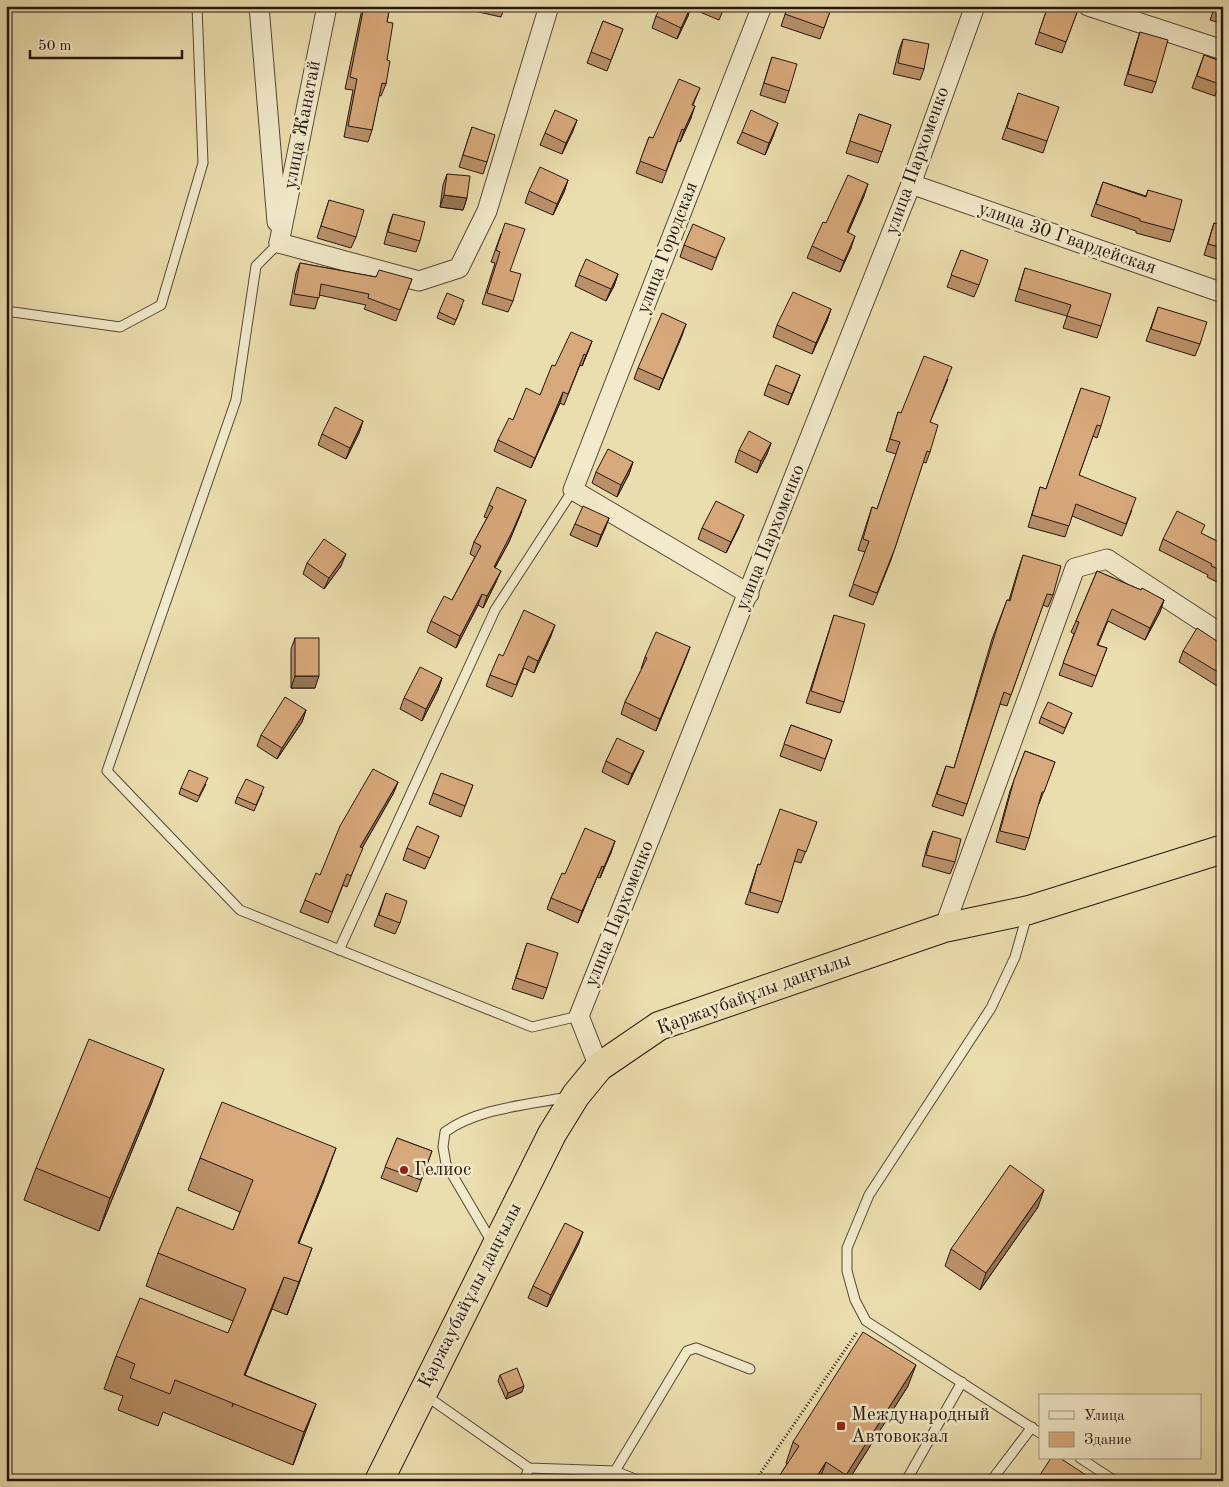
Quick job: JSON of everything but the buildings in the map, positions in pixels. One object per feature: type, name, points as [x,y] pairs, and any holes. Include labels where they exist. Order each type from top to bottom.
[{"type":"highway","name":"Қаржаубайұлы даңғылы","points":[[378,1481],[552,1134],[576,1095],[599,1067],[659,1026],[944,928],[1029,910],[1223,849]]},
{"type":"street","points":[[259,6],[279,243],[419,281],[459,268],[487,211],[549,6]]},
{"type":"street","name":"улица Жанатай","points":[[279,243],[327,6]]},
{"type":"street","name":"улица Городская","points":[[573,490],[762,6]]},
{"type":"street","name":"улица Пархоменко","points":[[579,1016],[911,184],[975,6]]},
{"type":"street","points":[[1088,6],[1223,50]]},
{"type":"street","name":"улица 30 Гвардейская","points":[[911,184],[1223,293]]},
{"type":"street","points":[[573,490],[749,594]]},
{"type":"street","points":[[944,928],[1075,568],[1107,559],[1223,635]]},
{"type":"street","points":[[579,1016],[599,1067]]},
{"type":"lane","points":[[6,311],[120,327],[161,305],[203,163],[197,6]]},
{"type":"lane","points":[[279,243],[256,266],[236,400],[107,771],[240,910],[532,1027],[579,1016]]},
{"type":"lane","points":[[339,950],[495,610],[573,490]]},
{"type":"lane","points":[[1029,910],[1015,956],[991,1008],[869,1195],[847,1248],[847,1271],[854,1300],[866,1321],[1039,1432]]},
{"type":"lane","points":[[495,1248],[446,1164],[443,1147],[445,1132],[460,1121],[477,1114],[576,1095]]},
{"type":"lane","points":[[615,1471],[687,1351],[696,1348],[750,1369]]},
{"type":"lane","points":[[906,1481],[962,1382]]},
{"type":"lane","points":[[422,1393],[529,1468],[615,1471],[640,1481]]},
{"type":"lane","points":[[991,1481],[1032,1427]]},
{"type":"lane","points":[[1083,1460],[1115,1481]]},
{"type":"lane","points":[[524,1481],[529,1468]]},
{"type":"path","points":[[755,1481],[866,1321]]},
{"type":"place","name":"Гелиос","points":[[404,1170]]},
{"type":"place","name":"Международный Автовокзал","points":[[841,1426]]}]
